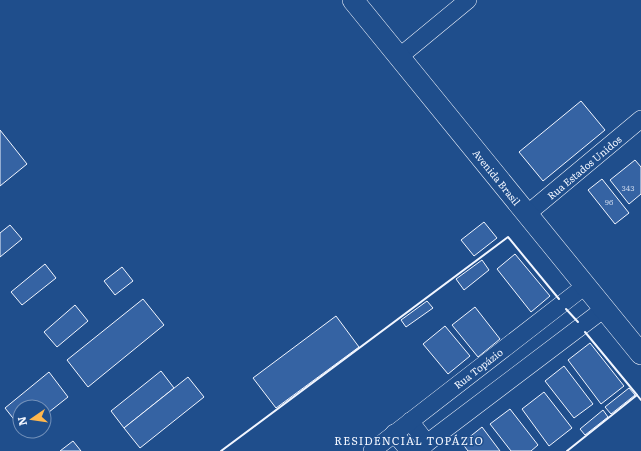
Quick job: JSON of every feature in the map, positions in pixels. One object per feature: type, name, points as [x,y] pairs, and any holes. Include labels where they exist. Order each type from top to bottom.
[{"type":"street","name":"Avenida Brasil","points":[[353,0],[641,354]]},
{"type":"street","points":[[399,57],[468,0]]},
{"type":"street","name":"Rua Estados Unidos","points":[[527,214],[641,119]]},
{"type":"street","name":"Rua Topázio","points":[[372,451],[586,286]]},
{"type":"street","points":[[410,421],[423,447],[604,309]]},
{"type":"street","points":[[394,433],[409,451]]},
{"type":"building","points":[[581,101],[605,130],[543,181],[519,152]]},
{"type":"building","points":[[0,130],[27,164],[0,186]]},
{"type":"building","points":[[635,160],[641,167],[641,194],[629,204],[610,180]]},
{"type":"building","points":[[602,179],[629,213],[615,224],[588,190]]},
{"type":"building","points":[[484,222],[497,238],[474,256],[461,240]]},
{"type":"building","points":[[10,225],[22,239],[0,257],[0,233]]},
{"type":"building","points":[[515,254],[550,296],[531,312],[497,269]]},
{"type":"building","points":[[482,260],[489,270],[464,290],[456,279]]},
{"type":"building","points":[[45,264],[56,278],[22,305],[11,292]]},
{"type":"building","points":[[122,267],[133,281],[115,295],[104,281]]},
{"type":"building","points":[[143,299],[164,325],[88,387],[67,360]]},
{"type":"building","points":[[427,301],[433,308],[406,327],[401,320]]},
{"type":"building","points":[[75,305],[88,321],[57,347],[44,332]]},
{"type":"building","points":[[475,307],[500,339],[478,357],[452,325]]},
{"type":"building","points":[[336,316],[359,347],[276,408],[253,378]]},
{"type":"building","points":[[445,326],[470,356],[448,374],[423,344]]},
{"type":"building","points":[[590,343],[624,386],[601,404],[568,360]]},
{"type":"building","points":[[564,366],[593,404],[574,418],[545,381]]},
{"type":"building","points":[[161,371],[174,388],[124,428],[111,411]]},
{"type":"building","points":[[49,372],[68,397],[52,410],[52,399],[16,399]]},
{"type":"building","points":[[188,377],[204,397],[140,448],[124,428]]},
{"type":"building","points":[[629,388],[635,395],[611,414],[605,407]]},
{"type":"building","points":[[544,392],[572,428],[549,446],[522,409]]},
{"type":"building","points":[[12,402],[12,417],[5,408]]},
{"type":"building","points":[[510,409],[538,445],[531,451],[511,451],[490,424]]},
{"type":"building","points":[[603,410],[608,417],[585,435],[580,429]]},
{"type":"building","points":[[482,427],[500,451],[468,451],[462,443]]},
{"type":"building","points":[[73,441],[81,451],[60,451]]},
{"type":"wall","points":[[221,451],[508,237],[559,299]]},
{"type":"wall","points":[[566,309],[578,322]]},
{"type":"wall","points":[[567,451],[637,395],[585,332]]},
{"type":"wall","points":[[637,395],[641,400]]},
{"type":"district","name":"RESIDENCIAL TOPÁZIO","points":[[409,440]]}]
